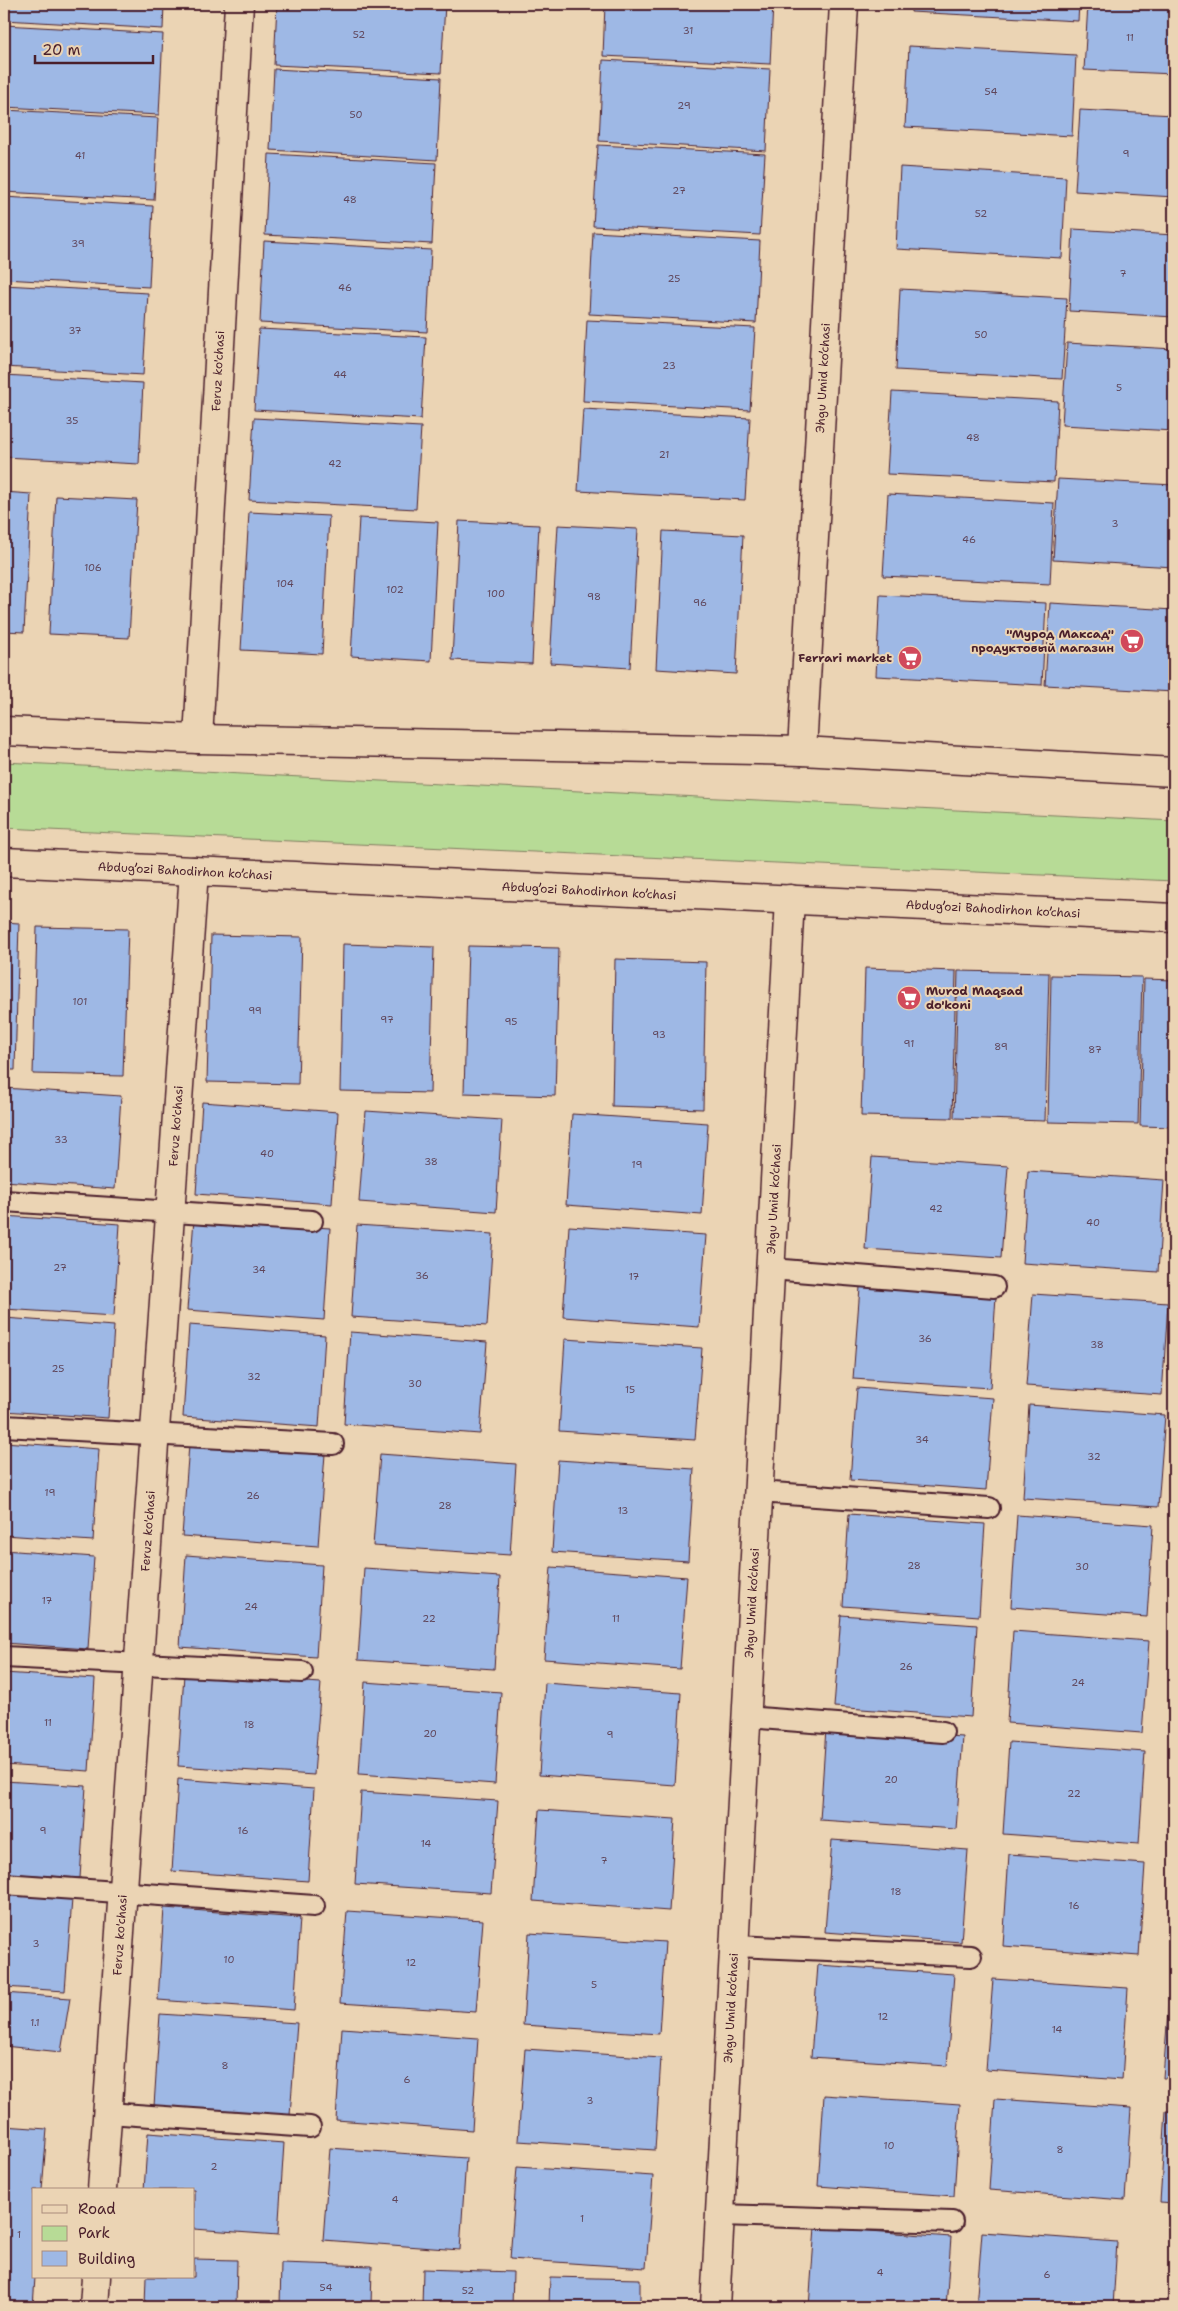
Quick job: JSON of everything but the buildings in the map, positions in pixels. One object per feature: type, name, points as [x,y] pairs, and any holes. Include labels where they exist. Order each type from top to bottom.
[{"type":"street","name":"Feruz ko'chasi","points":[[198,739],[239,4]]},
{"type":"street","name":"Эhgu Umid ko’chasi","points":[[802,751],[844,4]]},
{"type":"street","points":[[4,731],[198,739],[802,751],[1174,772]]},
{"type":"street","name":"Abdug’ozi Bahodirhon ko’chasi","points":[[4,862],[1174,918]]},
{"type":"street","name":"Feruz ko'chasi","points":[[102,2188],[194,871]]},
{"type":"street","name":"Эhgu Umid ko’chasi","points":[[716,2307],[790,899]]},
{"type":"street","points":[[94,2307],[96,2278]]},
{"type":"lane","points":[[4,1201],[170,1210],[312,1221]]},
{"type":"lane","points":[[771,1269],[994,1287]]},
{"type":"lane","points":[[4,1426],[333,1444]]},
{"type":"lane","points":[[758,1492],[989,1508]]},
{"type":"lane","points":[[4,1657],[138,1662],[302,1672]]},
{"type":"lane","points":[[746,1717],[943,1732]]},
{"type":"lane","points":[[4,1884],[314,1906]]},
{"type":"lane","points":[[734,1946],[971,1956]]},
{"type":"lane","points":[[108,2113],[310,2127]]},
{"type":"lane","points":[[720,2215],[952,2222]]},
{"type":"green space","points":[[4,762],[1174,821],[1174,881],[4,828]]},
{"type":"place","name":"\"Мурод Максад\" продуктовый магазин","points":[[1132,641]]},
{"type":"place","name":"Ferrari market","points":[[910,658]]},
{"type":"place","name":"Murod Maqsad do'koni","points":[[909,998]]}]
